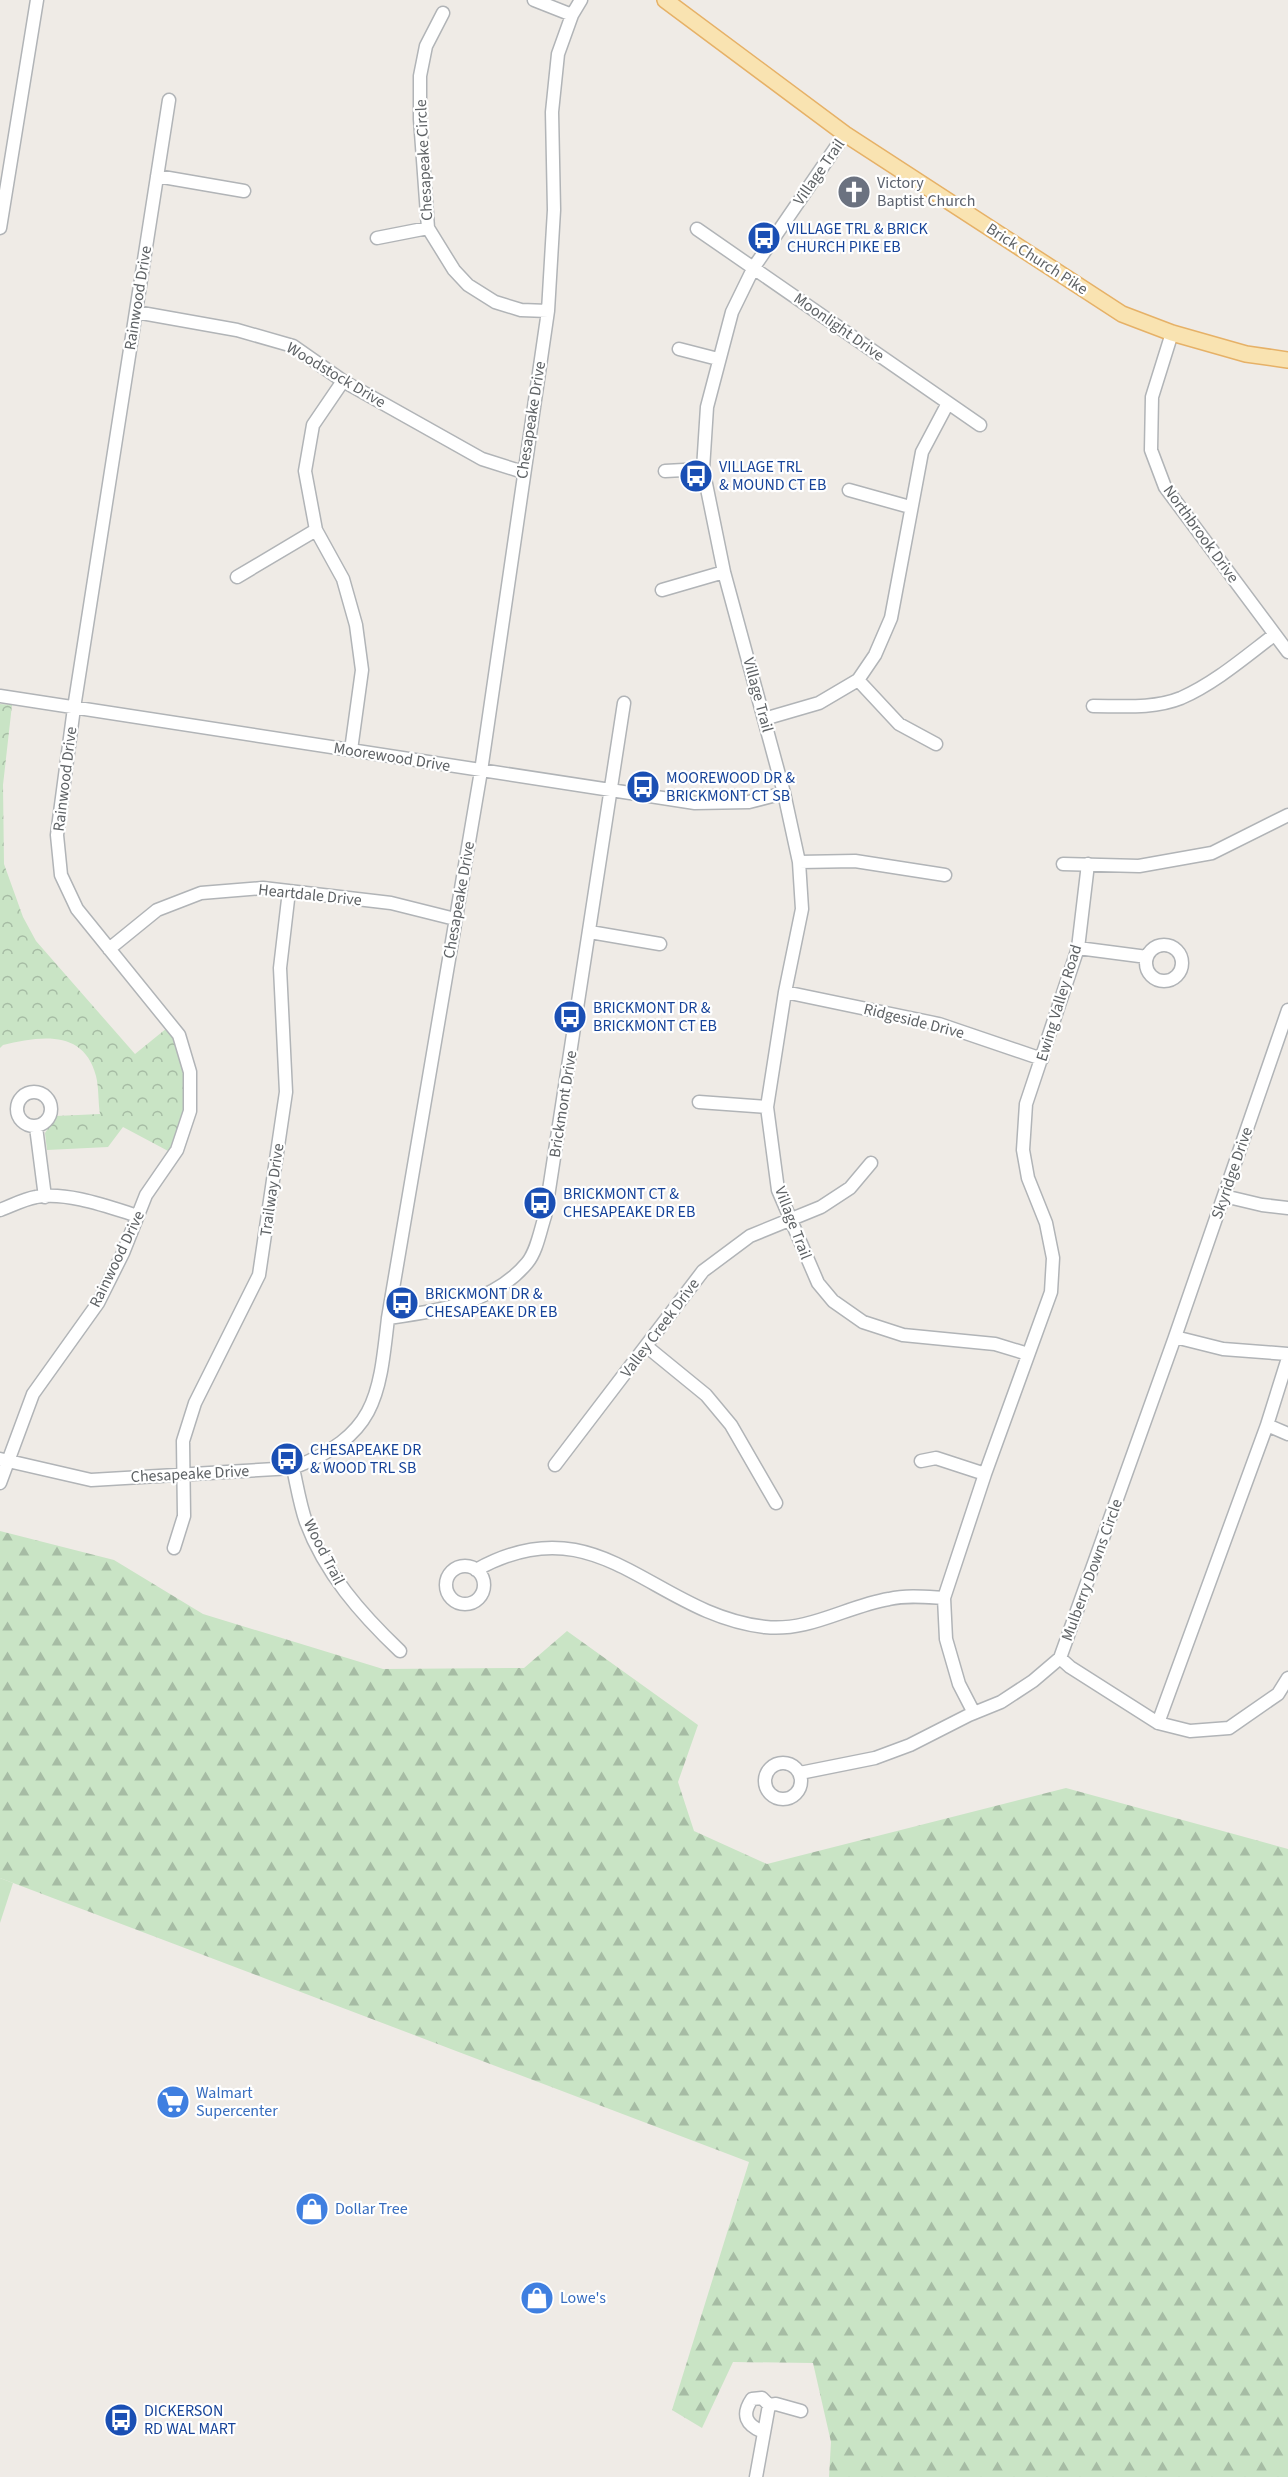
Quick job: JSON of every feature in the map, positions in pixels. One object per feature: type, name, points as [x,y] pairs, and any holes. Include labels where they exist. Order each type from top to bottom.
[{"type":"main road","name":"Brick Church Pike","points":[[665,0],[845,134],[1122,314],[1172,333],[1246,354],[1288,360]]},
{"type":"street","points":[[0,228],[37,0]]},
{"type":"street","points":[[534,0],[572,15]]},
{"type":"street","name":"Chesapeake Drive","points":[[4,1460],[91,1480],[293,1468],[321,1457],[336,1447],[351,1434],[374,1403],[381,1380],[388,1318],[481,771],[548,311],[554,210],[552,112],[558,54],[572,15],[581,0]]},
{"type":"street","name":"Chesapeake Circle","points":[[443,13],[426,46],[420,76],[428,228],[454,270],[468,285],[495,302],[521,310],[548,311]]},
{"type":"street","name":"Rainwood Drive","points":[[0,1483],[4,1460],[33,1394],[98,1303],[123,1253],[146,1195],[177,1150],[189,1111],[190,1071],[179,1035],[77,909],[61,875],[57,835],[74,708],[169,100]]},
{"type":"street","name":"Village Trail","points":[[845,134],[754,267],[732,312],[707,407],[703,470],[724,572],[784,793],[799,862],[802,909],[785,992],[767,1107],[778,1190],[818,1283],[833,1301],[863,1322],[903,1335],[996,1344],[1028,1354]]},
{"type":"street","points":[[157,176],[244,191]]},
{"type":"street","points":[[377,238],[428,228]]},
{"type":"street","name":"Moonlight Drive","points":[[697,229],[980,425]]},
{"type":"street","name":"Woodstock Drive","points":[[136,312],[237,330],[293,346],[343,381],[482,459],[523,472]]},
{"type":"street","name":"Northbrook Drive","points":[[1172,333],[1152,397],[1151,450],[1165,487],[1288,652]]},
{"type":"street","points":[[679,350],[718,359]]},
{"type":"street","points":[[343,381],[313,425],[305,471],[316,530],[343,579],[356,625],[362,670],[351,750]]},
{"type":"street","points":[[764,719],[819,703],[858,680],[874,655],[891,618],[922,452],[948,403]]},
{"type":"street","points":[[665,471],[703,470]]},
{"type":"street","points":[[849,490],[910,507]]},
{"type":"street","points":[[237,577],[316,530]]},
{"type":"street","points":[[662,590],[724,572]]},
{"type":"street","points":[[1093,706],[1135,706],[1180,698],[1218,676],[1274,635]]},
{"type":"street","points":[[858,680],[899,724],[936,744]]},
{"type":"street","name":"Moorewood Drive","points":[[0,696],[695,803],[749,802],[784,793]]},
{"type":"street","name":"Brickmont Drive","points":[[388,1318],[444,1311],[480,1297],[510,1280],[528,1262],[545,1216],[624,704]]},
{"type":"street","points":[[1063,864],[1139,866],[1212,853],[1288,815]]},
{"type":"street","points":[[799,862],[855,861],[945,875]]},
{"type":"street","name":"Ewing Valley Road","points":[[944,1598],[985,1474],[1051,1292],[1053,1258],[1046,1223],[1028,1178],[1023,1150],[1026,1104],[1078,948],[1088,864]]},
{"type":"street","name":"Heartdale Drive","points":[[109,949],[157,910],[201,892],[263,888],[391,903],[455,919]]},
{"type":"street","name":"Trailway Drive","points":[[174,1548],[184,1516],[183,1441],[195,1403],[259,1275],[286,1092],[280,968],[289,891]]},
{"type":"street","points":[[590,932],[660,944]]},
{"type":"street","points":[[1078,948],[1147,957]]},
{"type":"street","name":"Ridgeside Drive","points":[[785,992],[939,1024],[1042,1059]]},
{"type":"street","name":"Skyridge Drive","points":[[1175,1337],[1288,1010]]},
{"type":"street","points":[[699,1102],[767,1107]]},
{"type":"street","points":[[36,1126],[45,1197]]},
{"type":"street","name":"Valley Creek Drive","points":[[555,1465],[704,1271],[750,1236],[821,1207],[850,1188],[871,1163]]},
{"type":"street","points":[[1224,1196],[1262,1205],[1288,1208]]},
{"type":"street","points":[[0,1210],[36,1197],[57,1197],[96,1203],[138,1216]]},
{"type":"street","points":[[1158,1723],[1267,1425],[1288,1356],[1223,1349],[1175,1337]]},
{"type":"street","name":"Mulberry Downs Circle","points":[[1175,1337],[1060,1658],[1070,1667],[1158,1723],[1190,1731],[1229,1728],[1278,1694],[1288,1678]]},
{"type":"street","points":[[646,1346],[706,1395],[730,1425],[776,1503]]},
{"type":"street","points":[[1267,1425],[1288,1434]]},
{"type":"street","points":[[921,1461],[936,1458],[985,1474]]},
{"type":"street","name":"Wood Trail","points":[[293,1468],[306,1522],[337,1582],[374,1626],[400,1651]]},
{"type":"street","points":[[476,1570],[494,1560],[538,1547],[586,1551],[625,1568],[692,1605],[732,1621],[767,1628],[799,1626],[890,1598],[919,1596],[944,1598],[946,1639],[959,1684],[974,1713]]},
{"type":"street","points":[[800,1773],[875,1758],[910,1745],[1001,1702],[1033,1681],[1060,1658]]},
{"type":"street","points":[[763,2432],[750,2427],[745,2419],[746,2407],[752,2399],[762,2398],[769,2405]]},
{"type":"street","points":[[769,2405],[776,2404],[801,2412]]},
{"type":"street","points":[[756,2477],[769,2405]]},
{"type":"green space","points":[[0,704],[12,705],[3,785],[4,864],[23,917],[36,941],[135,1054],[167,1028],[172,1035],[184,1070],[186,1095],[180,1128],[170,1152],[123,1127],[108,1147],[47,1150],[45,1133],[56,1116],[100,1114],[97,1081],[90,1061],[82,1050],[71,1043],[46,1038],[3,1045],[0,1048]]},
{"type":"green space","points":[[0,1531],[114,1560],[203,1614],[383,1669],[524,1668],[567,1631],[698,1725],[678,1782],[694,1831],[767,1864],[1066,1788],[1288,1849],[1288,2477],[829,2477],[831,2442],[813,2363],[733,2362],[702,2428],[672,2410],[749,2162],[0,1878]]},
{"type":"green space","points":[[0,1878],[13,1883],[0,1923]]},
{"type":"place","name":"Victory Baptist Church","points":[[854,192]]},
{"type":"place","name":"VILLAGE TRL & BRICK CHURCH PIKE EB","points":[[764,238]]},
{"type":"place","name":"VILLAGE TRL & MOUND CT EB","points":[[696,476]]},
{"type":"place","name":"MOOREWOOD DR & BRICKMONT CT SB","points":[[643,787]]},
{"type":"place","name":"BRICKMONT DR & BRICKMONT CT EB","points":[[570,1017]]},
{"type":"place","name":"BRICKMONT CT & CHESAPEAKE DR EB","points":[[540,1203]]},
{"type":"place","name":"BRICKMONT DR & CHESAPEAKE DR EB","points":[[402,1303]]},
{"type":"place","name":"CHESAPEAKE DR & WOOD TRL SB","points":[[287,1459]]},
{"type":"place","name":"Walmart Supercenter","points":[[173,2102]]},
{"type":"place","name":"Dollar Tree","points":[[312,2209]]},
{"type":"place","name":"Lowe's","points":[[537,2298]]},
{"type":"place","name":"DICKERSON RD WAL MART","points":[[121,2420]]}]
